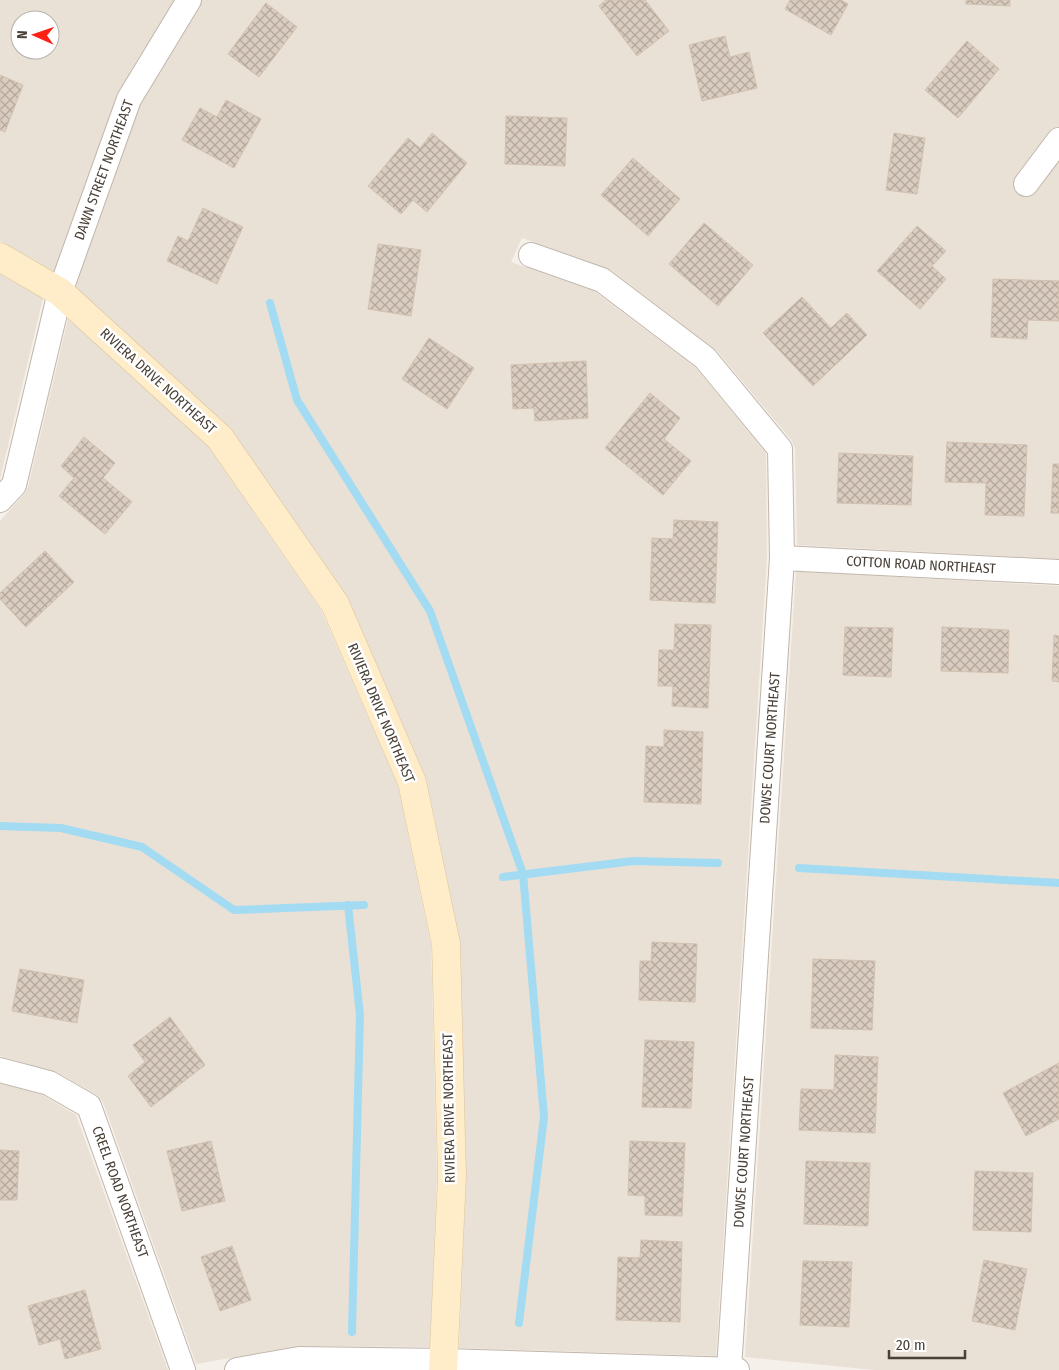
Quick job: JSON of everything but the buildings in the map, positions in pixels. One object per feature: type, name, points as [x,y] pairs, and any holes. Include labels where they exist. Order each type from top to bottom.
[{"type":"street","name":"DAWN STREET NORTHEAST","points":[[0,500],[14,485],[60,292],[129,99],[189,0]]},
{"type":"street","points":[[1026,184],[1059,140]]},
{"type":"street","name":"DOWSE COURT NORTHEAST","points":[[530,255],[602,280],[705,358],[780,448],[782,558],[733,1370]]},
{"type":"street","name":"RIVIERA DRIVE NORTHEAST","points":[[0,257],[60,292],[220,438],[334,604],[412,782],[446,944],[452,1176],[443,1365]]},
{"type":"street","name":"COTTON ROAD NORTHEAST","points":[[782,558],[1059,572]]},
{"type":"street","name":"CREEL ROAD NORTHEAST","points":[[0,1070],[49,1082],[89,1106],[183,1370]]},
{"type":"street","points":[[237,1370],[298,1359],[443,1365],[733,1370]]},
{"type":"shaded area","points":[[0,0],[1059,0],[1059,559],[797,545],[795,448],[792,441],[717,351],[611,270],[522,238],[511,262],[594,291],[695,367],[766,453],[767,557],[716,1356],[459,1348],[466,1176],[460,942],[426,778],[347,597],[232,431],[76,288],[77,282],[66,280],[0,241]]},
{"type":"shaded area","points":[[0,273],[43,298],[0,479]]},
{"type":"shaded area","points":[[68,319],[208,446],[321,610],[398,786],[431,945],[437,1176],[430,1347],[299,1346],[196,1364],[103,1102],[97,1095],[57,1072],[0,1056],[0,521],[28,487]]},
{"type":"shaded area","points":[[796,571],[1059,586],[1059,1370],[874,1370],[745,1357]]},
{"type":"shaded area","points":[[0,1083],[43,1095],[76,1115],[168,1370],[0,1370]]},
{"type":"waterway","points":[[270,303],[297,400],[430,611],[523,874],[544,1117],[519,1323]]},
{"type":"waterway","points":[[0,826],[61,828],[142,847],[234,910],[364,905]]},
{"type":"waterway","points":[[503,877],[633,861],[718,863]]},
{"type":"waterway","points":[[799,868],[1059,883]]},
{"type":"waterway","points":[[348,905],[360,1015],[352,1332]]}]
